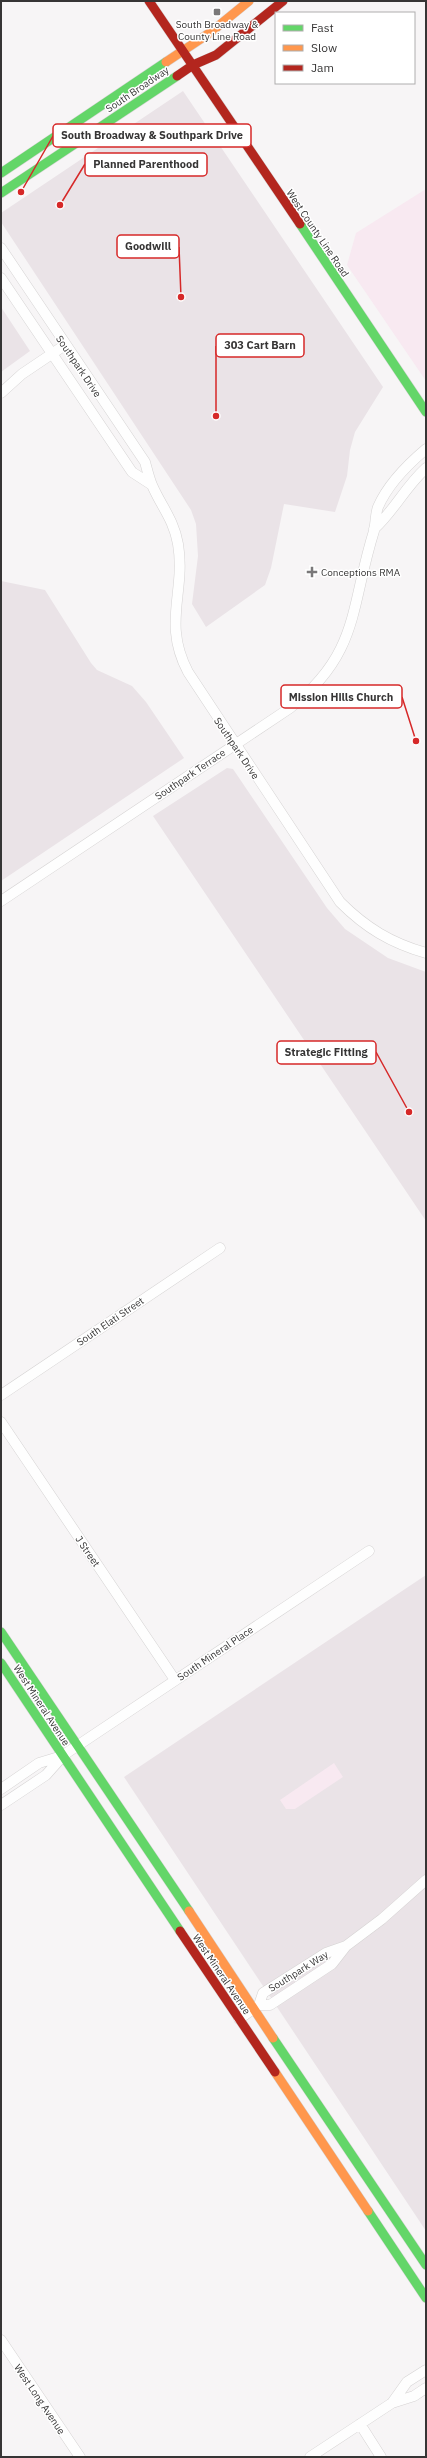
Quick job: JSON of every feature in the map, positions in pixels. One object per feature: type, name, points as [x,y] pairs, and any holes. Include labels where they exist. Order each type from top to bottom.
[{"type":"main road","name":"West County Line Road","points":[[149,1],[426,412]]},
{"type":"main road","name":"South Broadway","points":[[1,173],[182,50],[211,32],[249,1]]},
{"type":"main road","name":"South Broadway","points":[[1,193],[193,66],[216,55],[233,43],[283,1]]},
{"type":"main road","name":"West Mineral Avenue","points":[[1,1632],[77,1746],[256,2007],[426,2265]]},
{"type":"main road","name":"West Mineral Avenue","points":[[1,1663],[426,2298]]},
{"type":"street","name":"Southpark Drive","points":[[1,248],[145,462],[152,486],[171,520],[178,543],[180,571],[174,617],[175,633],[180,657],[195,684],[340,902],[358,920],[378,934],[402,946],[426,953]]},
{"type":"street","name":"Southpark Drive","points":[[1,278],[132,472],[152,486]]},
{"type":"street","points":[[1,392],[22,374],[65,345]]},
{"type":"street","name":"Southpark Terrace","points":[[1,901],[301,699],[320,681],[332,664],[344,642],[353,619],[374,529],[376,514],[389,488],[410,464],[426,449]]},
{"type":"street","points":[[374,529],[384,520],[413,479],[426,468]]},
{"type":"street","name":"South Elati Street","points":[[1,1394],[220,1248]]},
{"type":"street","name":"J Street","points":[[1,1422],[175,1680]]},
{"type":"street","name":"South Mineral Place","points":[[1,1805],[46,1775],[62,1756],[369,1551]]},
{"type":"street","name":"South Mineral Place","points":[[1,1789],[39,1763],[62,1756]]},
{"type":"street","name":"Southpark Way","points":[[239,2019],[256,2007],[263,1993],[326,1953],[346,1946],[382,1919],[426,1880]]},
{"type":"street","name":"West Long Avenue","points":[[1,2340],[80,2457]]},
{"type":"street","points":[[392,2403],[407,2382],[426,2370]]},
{"type":"street","points":[[310,2457],[392,2403],[414,2396],[426,2388]]},
{"type":"street","points":[[360,2424],[381,2457]]},
{"type":"shaded area","points":[[183,91],[383,387],[355,432],[350,450],[347,476],[335,512],[284,504],[271,568],[265,585],[206,627],[192,604],[198,556],[196,524],[191,510],[1,222],[1,213]]},
{"type":"shaded area","points":[[426,189],[426,381],[347,265],[356,233]]},
{"type":"shaded area","points":[[1,307],[30,351],[1,372]]},
{"type":"shaded area","points":[[1,581],[45,590],[91,663],[97,670],[132,686],[146,702],[184,758],[1,881]]},
{"type":"shaded area","points":[[227,768],[233,769],[327,908],[345,929],[388,958],[426,972],[426,1221],[153,816]]},
{"type":"shaded area","points":[[426,1575],[426,2231],[124,1777]]},
{"type":"shaded area","points":[[334,1763],[343,1777],[295,1809],[286,1809],[280,1800]]},
{"type":"traffic: fast","points":[[1,173],[166,62]]},
{"type":"traffic: fast","points":[[1,193],[177,76]]},
{"type":"traffic: fast","points":[[300,224],[426,412]]},
{"type":"traffic: fast","points":[[1,1632],[189,1911]]},
{"type":"traffic: fast","points":[[1,1663],[180,1931]]},
{"type":"traffic: fast","points":[[273,2038],[426,2265]]},
{"type":"traffic: fast","points":[[368,2211],[426,2298]]},
{"type":"traffic: slow","points":[[166,62],[211,32],[249,1]]},
{"type":"traffic: slow","points":[[189,1911],[273,2038]]},
{"type":"traffic: slow","points":[[275,2072],[368,2211]]},
{"type":"traffic: jam","points":[[149,1],[300,224]]},
{"type":"traffic: jam","points":[[177,76],[193,65],[216,55],[283,1]]},
{"type":"traffic: jam","points":[[180,1931],[275,2072]]},
{"type":"place","name":"South Broadway & County Line Road","points":[[217,12]]},
{"type":"place","name":"South Broadway & Southpark Drive","points":[[21,192]]},
{"type":"place","name":"Planned Parenthood","points":[[60,205]]},
{"type":"place","name":"Goodwill","points":[[181,297]]},
{"type":"place","name":"303 Cart Barn","points":[[216,416]]},
{"type":"place","name":"Conceptions RMA","points":[[312,572]]},
{"type":"place","name":"Mission Hills Church","points":[[416,741]]},
{"type":"place","name":"Strategic Fitting","points":[[409,1112]]}]
